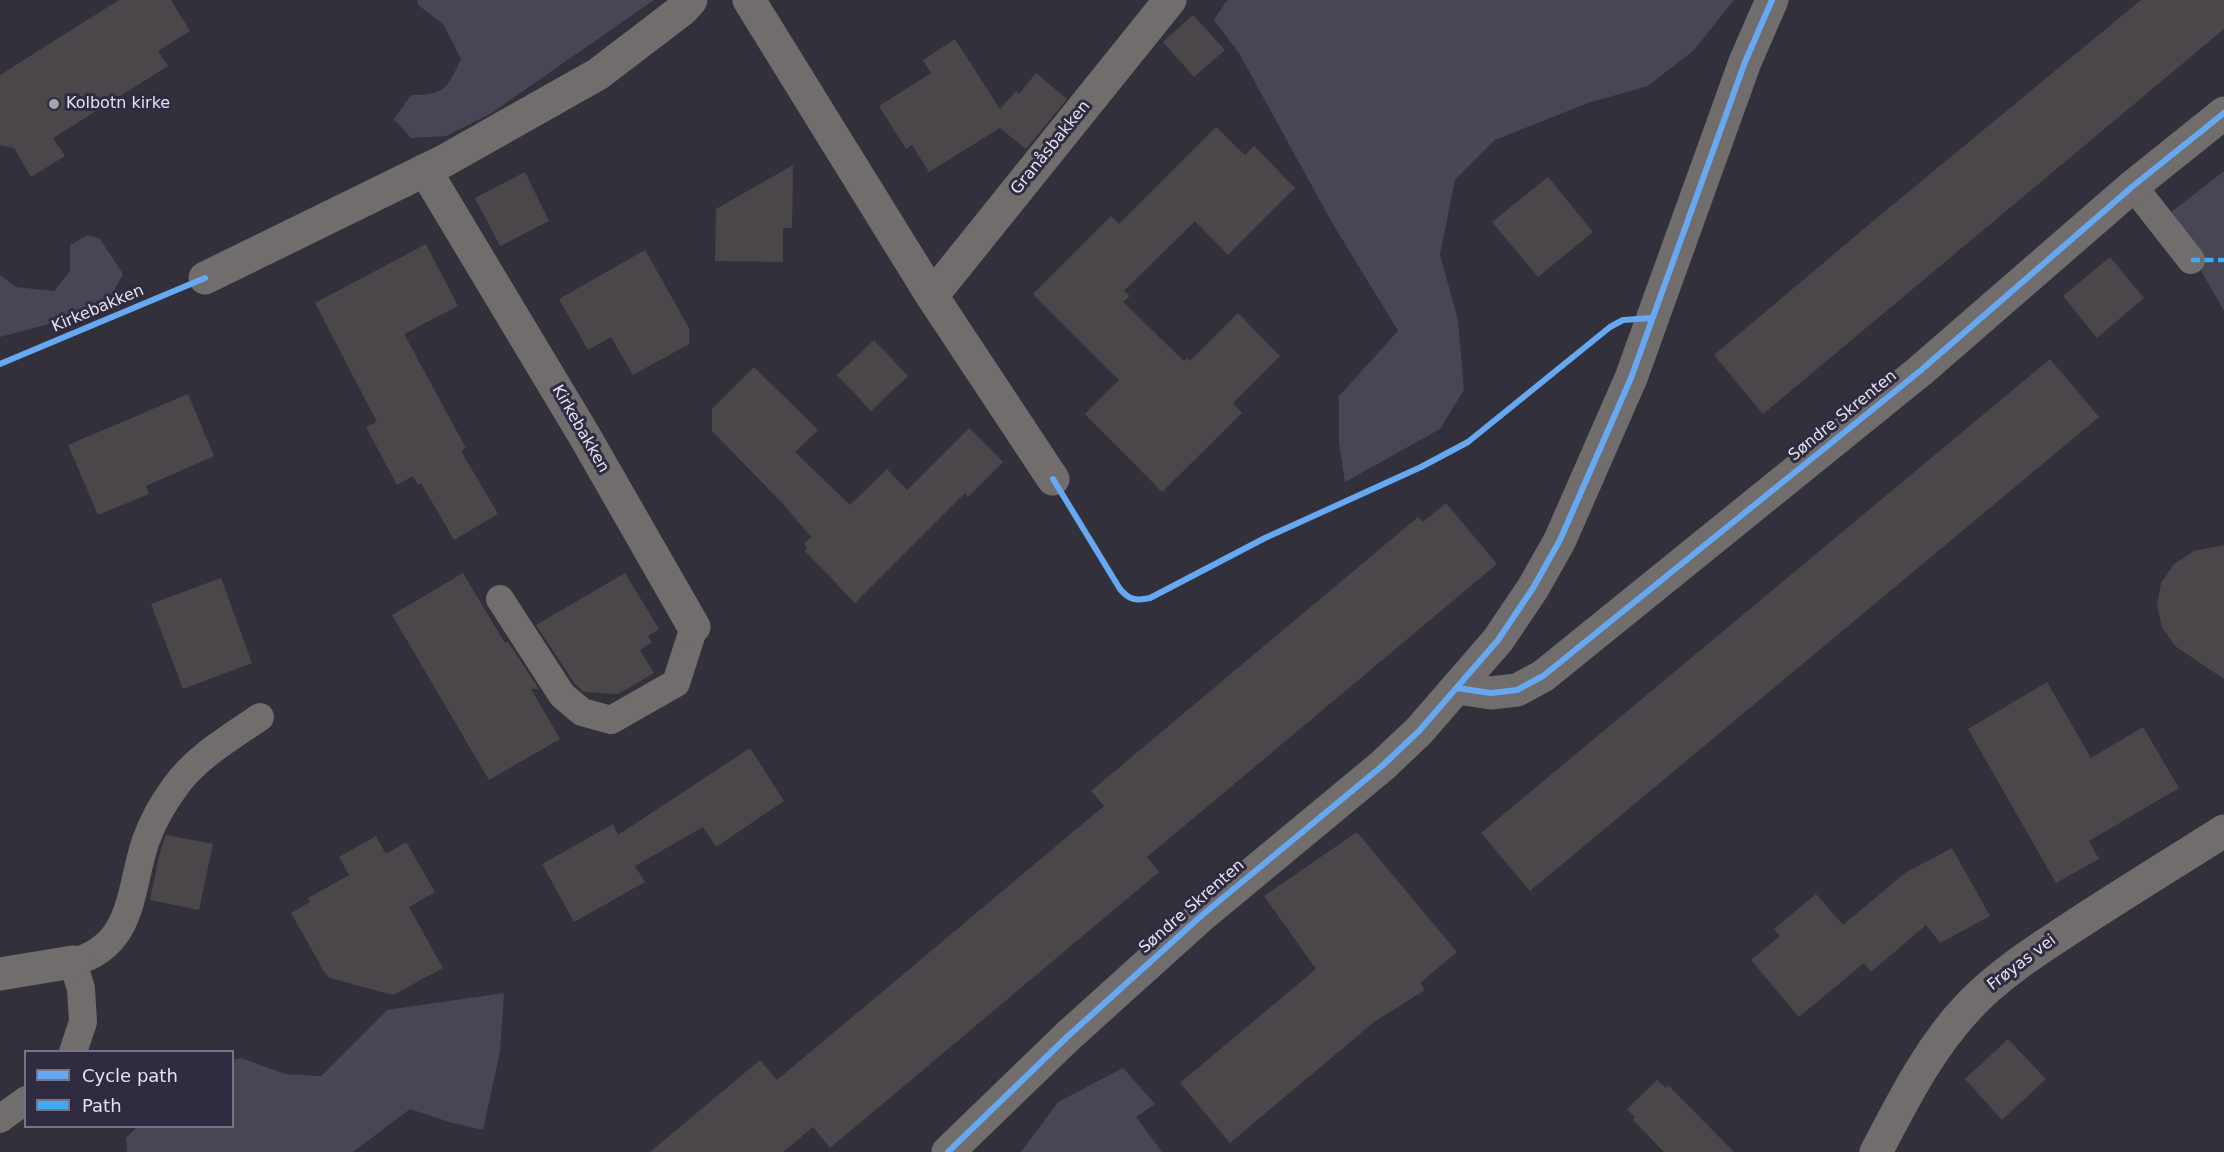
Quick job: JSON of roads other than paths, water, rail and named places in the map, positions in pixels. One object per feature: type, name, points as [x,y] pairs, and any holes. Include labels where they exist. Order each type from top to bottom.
[{"type":"street","points":[[206,278],[425,170],[598,74],[682,10],[691,0]]},
{"type":"street","points":[[749,0],[932,296],[1053,479]]},
{"type":"street","name":"Granåsbakken","points":[[932,296],[1170,0]]},
{"type":"street","name":"Søndre Skrenten","points":[[948,1152],[1067,1037],[1201,916],[1382,766],[1419,731],[1512,620],[1560,540],[1631,378],[1745,62],[1772,0]]},
{"type":"street","name":"Søndre Skrenten","points":[[1457,688],[1491,693],[1517,690],[1543,676],[1920,371],[2133,186],[2224,113]]},
{"type":"street","name":"Kirkebakken","points":[[425,170],[584,435],[694,627]]},
{"type":"street","name":"Frøyas vei","points":[[1876,1152],[1915,1079],[1942,1039],[1968,1007],[1994,982],[2026,957],[2224,831]]},
{"type":"street","points":[[0,974],[73,962]]},
{"type":"lane","points":[[2133,186],[2191,260]]},
{"type":"lane","points":[[500,599],[562,695],[582,712],[611,720],[675,683],[694,627]]},
{"type":"lane","points":[[74,1050],[83,1022],[81,989],[73,962],[88,958],[100,951],[119,930],[129,908],[149,832],[176,786],[204,757],[260,717]]},
{"type":"lane","points":[[0,1119],[24,1101]]},
{"type":"place","name":"Kolbotn kirke","points":[[54,104]]}]
